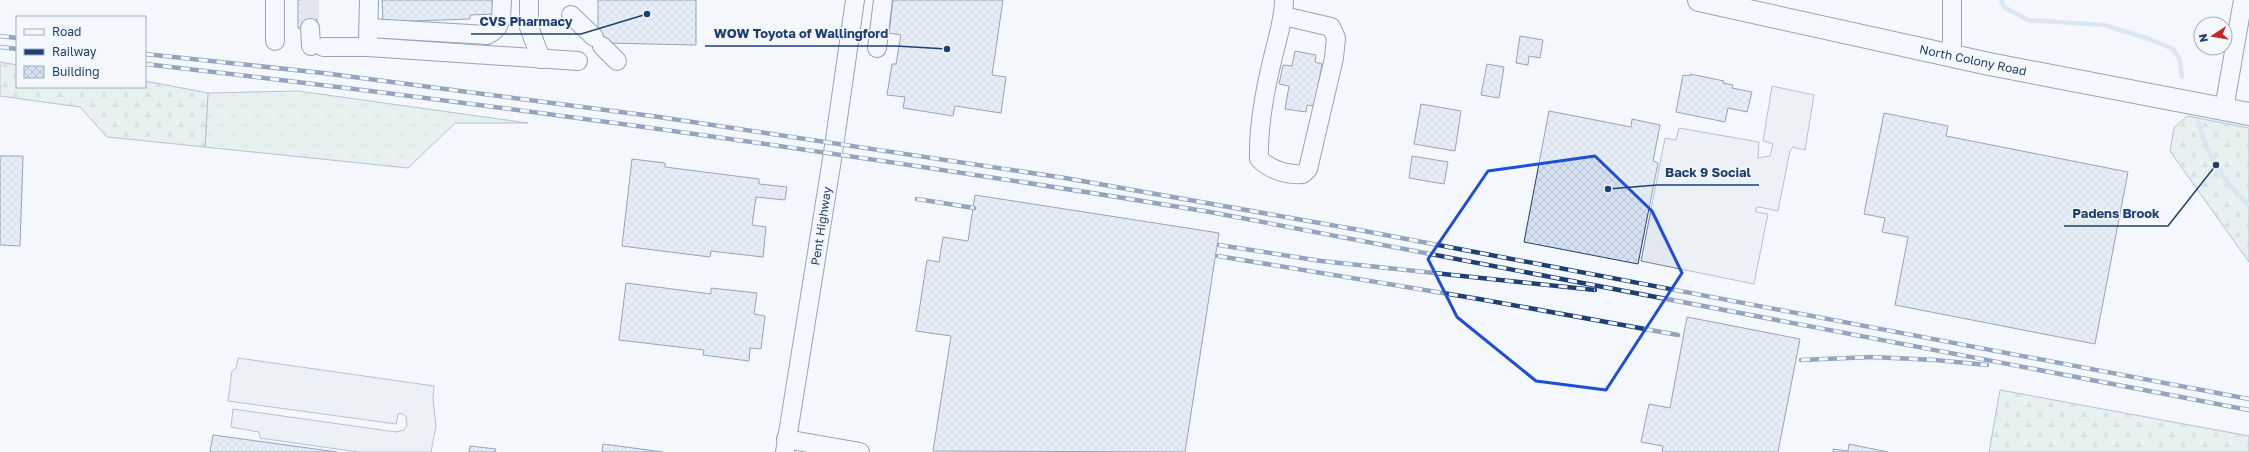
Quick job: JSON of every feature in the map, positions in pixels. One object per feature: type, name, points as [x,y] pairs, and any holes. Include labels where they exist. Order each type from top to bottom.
[{"type":"main road","name":"North Colony Road","points":[[1699,0],[1952,56],[2249,114]]},
{"type":"street","points":[[275,0],[275,41]]},
{"type":"street","points":[[368,47],[369,0]]},
{"type":"street","points":[[369,28],[487,35],[495,31],[501,25],[502,0]]},
{"type":"street","points":[[529,0],[529,27],[541,58]]},
{"type":"street","name":"Pent Highway","points":[[785,446],[833,153],[855,0]]},
{"type":"street","points":[[877,48],[884,0]]},
{"type":"street","points":[[1952,0],[1952,56]]},
{"type":"street","points":[[2224,109],[2243,0]]},
{"type":"street","points":[[1284,8],[1331,27],[1336,38],[1334,58],[1308,169],[1303,174],[1295,174],[1269,168],[1259,159],[1260,132],[1284,8]]},
{"type":"street","points":[[571,15],[617,60]]},
{"type":"street","points":[[310,28],[317,46],[368,47],[578,61]]},
{"type":"street","points":[[475,54],[478,34]]},
{"type":"street","points":[[785,446],[860,452]]},
{"type":"highlighted area","points":[[1595,156],[1652,211],[1682,273],[1606,390],[1536,381],[1457,317],[1428,259],[1488,171]]},
{"type":"green space","points":[[0,62],[16,65],[16,88],[146,88],[146,81],[208,93],[205,147],[107,137],[80,107],[0,96]]},
{"type":"green space","points":[[298,91],[528,123],[455,123],[408,168],[205,147],[208,93]]},
{"type":"green space","points":[[2187,116],[2249,128],[2249,262],[2170,151],[2174,128]]},
{"type":"green space","points":[[2000,390],[2249,436],[2249,452],[1989,452]]},
{"type":"shaded area","points":[[1772,86],[1814,95],[1805,150],[1793,147],[1790,151],[1778,211],[1759,207],[1756,208],[1756,212],[1768,214],[1754,284],[1641,261],[1665,138],[1676,140],[1679,128],[1759,142],[1758,158],[1770,156],[1773,144],[1763,141]]},
{"type":"shaded area","points":[[238,358],[434,386],[433,399],[436,426],[431,452],[358,452],[260,438],[259,432],[231,427],[233,409],[396,432],[404,430],[407,425],[406,417],[402,413],[398,414],[396,424],[228,401],[232,371],[236,368]]},
{"type":"building","points":[[298,0],[317,0],[317,28],[298,28]]},
{"type":"building","points":[[382,0],[492,0],[493,14],[470,15],[470,19],[383,22]]},
{"type":"building","points":[[598,0],[696,0],[696,45],[605,43],[597,52],[589,43],[598,28]]},
{"type":"building","points":[[893,0],[1003,0],[992,75],[1006,77],[1001,113],[955,106],[953,116],[903,108],[905,97],[887,95],[892,64],[896,64],[901,35],[889,33]]},
{"type":"building","points":[[1520,36],[1543,40],[1540,58],[1529,56],[1528,65],[1516,63]]},
{"type":"building","points":[[1295,51],[1316,55],[1315,62],[1322,64],[1315,106],[1307,105],[1306,112],[1285,109],[1289,86],[1279,84],[1283,65],[1292,66]]},
{"type":"building","points":[[1487,64],[1504,67],[1499,98],[1481,95]]},
{"type":"building","points":[[1690,74],[1724,81],[1723,83],[1733,85],[1732,88],[1752,92],[1747,112],[1728,108],[1725,122],[1676,112],[1683,75],[1690,76]]},
{"type":"building","points":[[1421,104],[1461,111],[1455,151],[1414,144]]},
{"type":"building","points":[[1549,111],[1631,127],[1632,119],[1660,125],[1653,161],[1658,163],[1638,264],[1524,242]]},
{"type":"building","points":[[1884,113],[1948,126],[1946,136],[2128,172],[2095,344],[1895,305],[1908,237],[1882,232],[1885,218],[1864,214]]},
{"type":"building","points":[[0,156],[23,156],[20,246],[0,245]]},
{"type":"building","points":[[1412,156],[1448,162],[1444,184],[1409,178]]},
{"type":"building","points":[[632,159],[665,163],[665,167],[759,179],[759,184],[787,187],[785,200],[756,197],[752,225],[766,227],[763,257],[711,251],[710,257],[622,246]]},
{"type":"building","points":[[975,195],[1219,233],[1185,452],[933,451],[951,336],[916,331],[927,260],[939,262],[943,237],[968,241]]},
{"type":"building","points":[[626,283],[711,294],[711,288],[757,293],[754,314],[765,316],[761,349],[750,348],[749,361],[703,355],[704,350],[619,340]]},
{"type":"building","points":[[1687,317],[1800,339],[1778,452],[1662,452],[1663,446],[1641,442],[1649,404],[1670,408]]},
{"type":"building","points":[[213,435],[337,452],[210,452]]},
{"type":"building","points":[[603,444],[663,452],[602,452]]},
{"type":"building","points":[[1849,444],[1888,452],[1833,452],[1833,449],[1848,451]]},
{"type":"building","points":[[470,446],[496,449],[495,452],[469,452]]},
{"type":"waterway","points":[[2001,0],[2004,7],[2028,20],[2104,25],[2149,39],[2173,49],[2180,60],[2182,77]]},
{"type":"waterway","points":[[2198,122],[2206,145],[2224,178],[2249,205]]},
{"type":"tunnel","points":[[310,0],[310,28]]},
{"type":"railway","points":[[0,36],[16,38]]},
{"type":"railway","points":[[0,47],[16,49]]},
{"type":"railway","points":[[146,54],[323,73],[659,117],[1065,178],[1359,230],[2249,399]]},
{"type":"railway","points":[[146,64],[412,96],[811,150],[1210,212],[2249,410]]},
{"type":"railway","points":[[917,199],[974,208]]},
{"type":"railway","points":[[1219,245],[1321,261],[1595,290]]},
{"type":"railway","points":[[1218,256],[1479,299],[1678,335]]},
{"type":"railway","points":[[1801,360],[1872,357],[1935,360],[1987,365]]},
{"type":"place","name":"CVS Pharmacy","points":[[647,14]]},
{"type":"place","name":"WOW Toyota of Wallingford","points":[[947,49]]},
{"type":"place","name":"Padens Brook","points":[[2216,165]]},
{"type":"place","name":"Back 9 Social","points":[[1608,189]]}]
